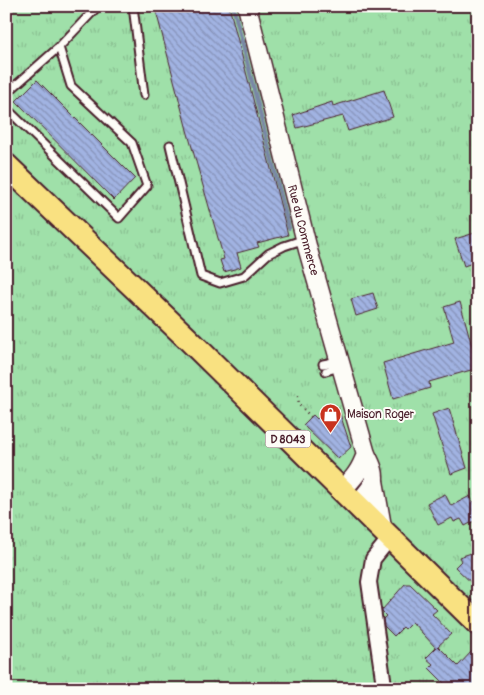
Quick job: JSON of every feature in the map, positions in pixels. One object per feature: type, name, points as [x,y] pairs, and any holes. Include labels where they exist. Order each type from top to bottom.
[{"type":"main road","name":"D 8043","points":[[6,165],[220,366],[348,498],[478,624]]},
{"type":"street","name":"Rue du Commerce","points":[[247,6],[305,238],[332,366],[366,454],[374,468],[374,481],[387,535]]},
{"type":"street","points":[[366,454],[361,468],[353,479],[348,498],[365,495],[374,481]]},
{"type":"street","points":[[376,689],[384,684],[369,582],[373,559],[387,535]]},
{"type":"lane","points":[[6,94],[59,47],[98,6]]},
{"type":"lane","points":[[133,6],[144,95]]},
{"type":"lane","points":[[6,108],[119,218],[147,186],[135,151],[132,143],[71,86],[59,47]]},
{"type":"lane","points":[[170,146],[201,276],[220,283],[244,276],[268,254],[305,238]]},
{"type":"path","points":[[298,396],[299,405],[312,417]]},
{"type":"green space","points":[[6,6],[478,6],[478,689],[6,689]]},
{"type":"building","points":[[176,6],[229,6],[288,235],[257,243],[259,247],[237,253],[241,267],[224,272],[220,260],[224,259],[187,130],[156,11]]},
{"type":"building","points":[[37,80],[135,178],[114,200],[16,101]]},
{"type":"building","points":[[384,90],[393,117],[348,131],[343,116],[297,128],[293,115],[332,102],[333,106]]},
{"type":"building","points":[[478,232],[478,261],[464,266],[455,239]]},
{"type":"building","points":[[373,293],[378,309],[356,316],[351,299]]},
{"type":"building","points":[[460,302],[478,368],[429,382],[430,388],[393,399],[383,363],[454,342],[444,307]]},
{"type":"building","points":[[338,408],[351,447],[338,459],[303,425],[313,415],[317,419],[326,410],[332,411]]},
{"type":"building","points":[[449,408],[467,468],[451,474],[432,414]]},
{"type":"building","points":[[445,494],[451,506],[470,496],[473,502],[478,500],[478,519],[465,526],[461,519],[454,522],[452,518],[438,525],[427,503]]},
{"type":"building","points":[[478,551],[478,589],[455,567],[461,561],[459,557]]},
{"type":"building","points":[[405,584],[410,584],[437,610],[432,614],[451,634],[436,648],[412,622],[405,629],[403,627],[394,636],[384,626],[383,619],[386,616],[382,610]]},
{"type":"building","points":[[438,646],[458,666],[472,651],[478,657],[478,689],[450,689],[429,668],[433,664],[426,658]]},
{"type":"waterway","points":[[233,6],[289,228]]},
{"type":"place","name":"Maison Roger","points":[[331,433]]}]
